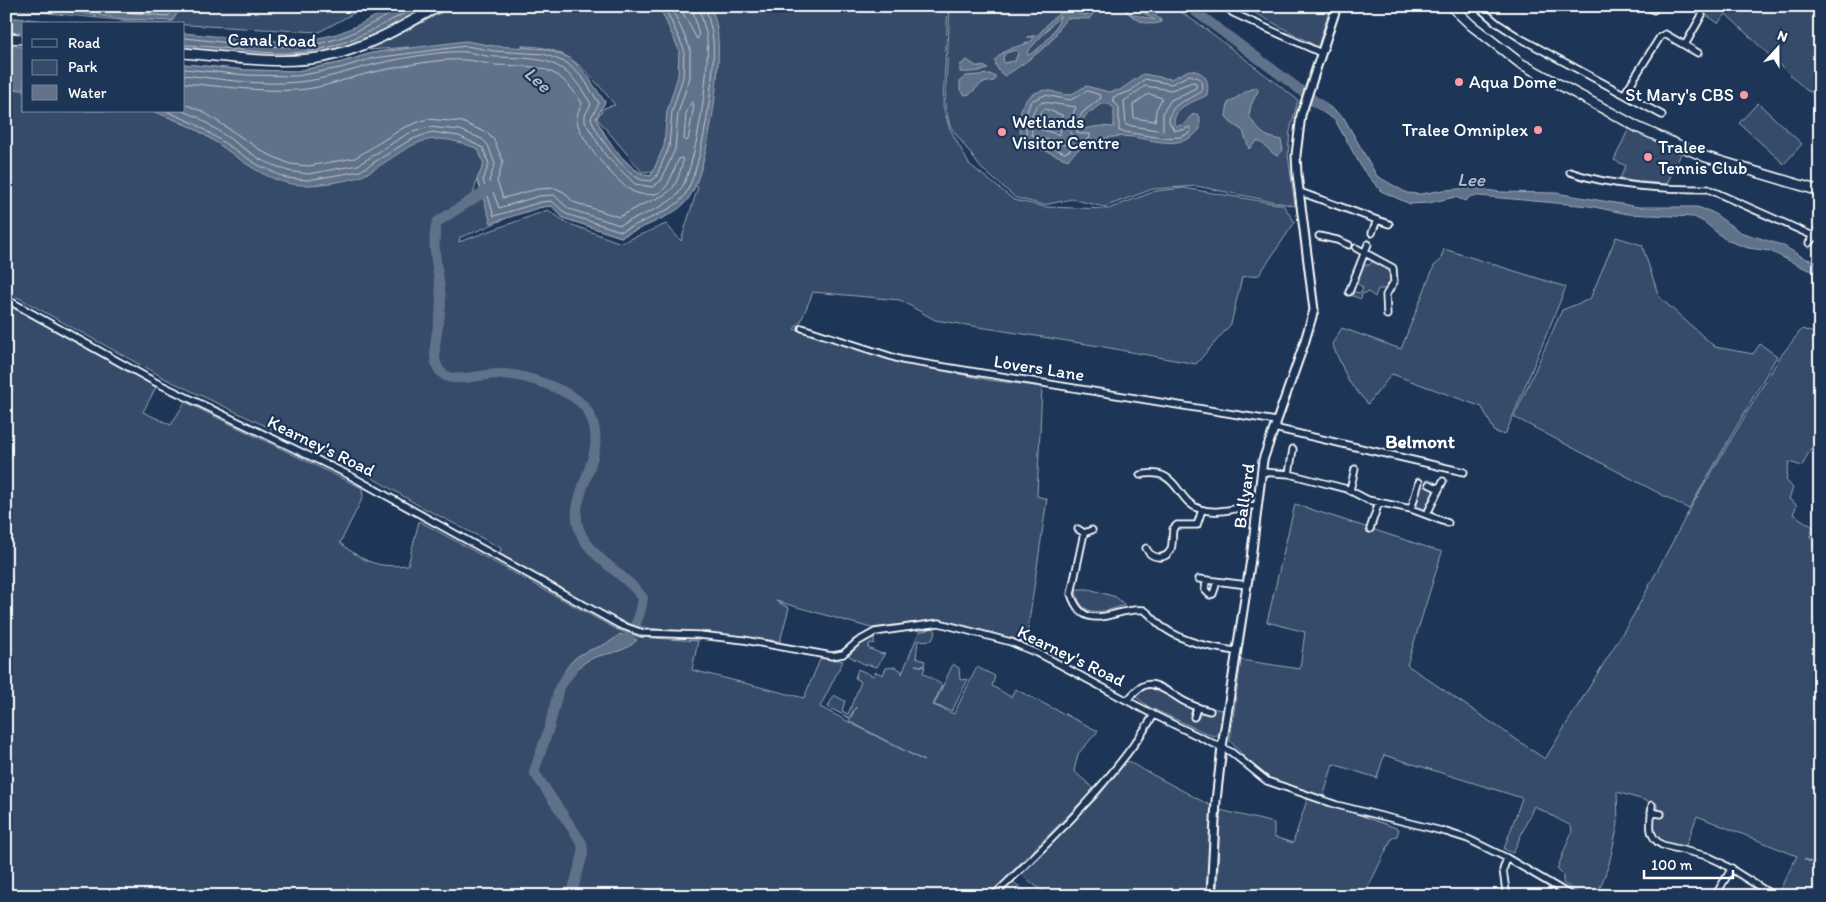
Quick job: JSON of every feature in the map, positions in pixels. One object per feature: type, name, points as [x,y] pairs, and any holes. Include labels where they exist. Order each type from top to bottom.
[{"type":"main road","name":"Canal Road","points":[[185,53],[282,60],[324,56],[371,41],[439,6]]},
{"type":"main road","points":[[1451,6],[1471,26],[1520,63],[1639,128],[1687,150],[1820,191]]},
{"type":"main road","points":[[6,38],[22,39]]},
{"type":"street","points":[[1226,6],[1233,12],[1321,53],[1337,6]]},
{"type":"street","points":[[1478,6],[1497,23],[1520,38],[1662,115]]},
{"type":"street","points":[[1647,6],[1654,10]]},
{"type":"street","points":[[1685,44],[1702,15]]},
{"type":"street","points":[[1625,94],[1663,35],[1667,34],[1698,53]]},
{"type":"street","name":"Ballyard","points":[[1211,896],[1216,801],[1222,747],[1262,472],[1275,424],[1304,344],[1314,310],[1296,155],[1304,107],[1321,53]]},
{"type":"street","points":[[1581,176],[1584,170]]},
{"type":"street","points":[[1570,172],[1620,184],[1688,190],[1708,189],[1817,238]]},
{"type":"street","points":[[1300,192],[1389,224]]},
{"type":"street","points":[[1372,233],[1377,220]]},
{"type":"street","points":[[1809,243],[1817,238],[1820,229]]},
{"type":"street","points":[[1319,236],[1349,245]]},
{"type":"street","points":[[1348,292],[1368,244]]},
{"type":"street","points":[[1356,248],[1393,268],[1394,282],[1386,295],[1387,315]]},
{"type":"street","name":"Kearney's Road","points":[[6,299],[155,382],[349,475],[620,625],[639,632],[717,637],[770,644],[832,656],[843,654],[857,642],[874,632],[939,623],[1027,647],[1154,715],[1222,747],[1267,781],[1337,805],[1446,832],[1486,847],[1572,896]]},
{"type":"street","name":"Lovers Lane","points":[[802,328],[902,360],[1275,424],[1464,472]]},
{"type":"street","points":[[1289,474],[1293,450]]},
{"type":"street","points":[[1141,467],[1142,475],[1168,478],[1173,481],[1187,500],[1202,510],[1210,512],[1257,505]]},
{"type":"street","points":[[1350,490],[1355,469]]},
{"type":"street","points":[[1262,472],[1289,474],[1350,490],[1368,500],[1412,509],[1448,523]]},
{"type":"street","points":[[1427,514],[1442,481]]},
{"type":"street","points":[[1412,509],[1419,482]]},
{"type":"street","points":[[1429,484],[1438,489]]},
{"type":"street","points":[[1370,529],[1379,502]]},
{"type":"street","points":[[1146,548],[1148,554],[1156,557],[1165,556],[1171,550],[1173,529],[1177,525],[1197,524],[1202,510]]},
{"type":"street","points":[[1078,529],[1084,533]]},
{"type":"street","points":[[1084,533],[1092,530]]},
{"type":"street","points":[[1084,533],[1071,594],[1074,603],[1080,611],[1090,617],[1101,618],[1144,610],[1162,627],[1190,642],[1235,651]]},
{"type":"street","points":[[1199,579],[1246,584]]},
{"type":"street","points":[[1206,580],[1205,590],[1210,595],[1213,594],[1217,582]]},
{"type":"street","points":[[1128,700],[1137,688],[1151,683],[1160,686],[1197,708],[1210,711]]},
{"type":"street","points":[[1194,717],[1197,708]]},
{"type":"street","points":[[993,896],[1106,781],[1131,750],[1154,715]]},
{"type":"street","points":[[1661,814],[1651,809],[1650,832],[1656,842],[1688,853],[1707,856],[1732,868],[1774,896]]},
{"type":"street","points":[[1505,896],[1503,870],[1507,858]]},
{"type":"street","points":[[1714,896],[1732,868]]},
{"type":"green space","points":[[6,6],[172,21],[182,6],[367,6],[319,32],[185,25],[185,22],[140,22],[6,9]]},
{"type":"green space","points":[[454,6],[948,6],[943,105],[949,127],[969,164],[1014,200],[1045,207],[1108,209],[1156,191],[1184,188],[1283,205],[1295,222],[1259,275],[1242,277],[1231,324],[1196,364],[1099,346],[935,320],[900,300],[813,292],[801,321],[794,329],[899,362],[989,380],[1042,387],[1037,496],[1047,499],[1026,642],[941,619],[871,628],[776,601],[789,608],[780,641],[647,628],[622,622],[499,556],[501,548],[418,505],[361,471],[166,379],[6,291],[6,78],[22,77],[22,112],[175,112],[181,123],[192,127],[265,173],[298,169],[333,157],[363,130],[408,95],[448,71],[467,68],[488,72],[508,82],[546,118],[553,140],[535,155],[510,164],[481,190],[477,180],[470,206],[562,148],[591,182],[609,197],[626,207],[643,209],[665,206],[674,202],[683,192],[687,183],[673,178],[662,191],[647,198],[636,198],[614,187],[593,169],[576,148],[539,87],[513,66],[487,55],[462,55],[437,61],[414,73],[392,88],[329,135],[306,146],[281,151],[259,149],[242,141],[224,127],[185,88],[185,64],[246,70],[296,71],[339,63],[372,53],[409,47],[369,50]],"holes":[[[521,46],[552,50],[564,55],[576,62],[595,81],[615,105],[604,108],[597,118],[642,172],[652,171],[651,176],[634,169],[626,162],[605,135],[596,118],[605,102],[580,69],[565,56],[556,52]],[[695,186],[698,187],[681,241],[666,224],[621,243],[567,223],[548,210],[459,242],[460,237],[516,214],[552,206],[563,218],[621,237],[673,212],[689,196]]]},
{"type":"green space","points":[[950,6],[1172,6],[1210,32],[1298,100],[1290,131],[1288,154],[1295,206],[1197,186],[1153,189],[1104,207],[1072,199],[1044,205],[1016,198],[981,168],[950,126],[945,105]]},
{"type":"green space","points":[[1242,6],[1330,6],[1318,47]]},
{"type":"green space","points":[[1693,6],[1820,6],[1820,96],[1806,90],[1726,14],[1718,23]]},
{"type":"green space","points":[[1758,103],[1802,144],[1784,164],[1739,123]]},
{"type":"green space","name":"Tralee Tennis Club","points":[[1629,128],[1681,154],[1667,184],[1631,181],[1620,178],[1626,166],[1614,160]]},
{"type":"green space","points":[[1616,237],[1642,245],[1659,297],[1715,347],[1753,354],[1760,344],[1777,356],[1689,509],[1514,417],[1562,310],[1590,299]]},
{"type":"green space","points":[[1444,249],[1566,287],[1505,435],[1495,432],[1482,407],[1392,374],[1368,404],[1349,382],[1332,344],[1342,328],[1401,349],[1434,266],[1440,261]]},
{"type":"green space","points":[[1373,261],[1389,269],[1390,285],[1386,289],[1378,289],[1375,297],[1368,292],[1362,294],[1361,299],[1350,295],[1354,292],[1361,293],[1363,288],[1356,282],[1363,265],[1369,265]]},
{"type":"green space","points":[[6,304],[156,387],[143,412],[171,425],[185,402],[362,488],[363,497],[340,543],[364,559],[387,566],[408,565],[419,521],[618,630],[638,637],[698,641],[692,670],[804,698],[821,657],[843,661],[820,707],[924,761],[849,721],[856,707],[849,718],[828,707],[834,695],[845,701],[842,711],[848,714],[861,682],[855,678],[858,669],[873,676],[876,672],[883,675],[886,668],[895,667],[902,671],[902,674],[919,632],[934,628],[936,632],[932,640],[918,641],[916,658],[925,661],[924,666],[915,665],[925,667],[923,673],[942,685],[933,705],[954,714],[977,667],[995,676],[992,686],[1011,697],[1015,689],[1098,731],[1078,754],[1074,771],[1094,789],[988,896],[6,896]]},
{"type":"green space","points":[[1802,329],[1820,335],[1820,451],[1811,448],[1802,466],[1789,462],[1786,480],[1793,488],[1789,499],[1797,505],[1793,514],[1813,527],[1810,537],[1820,540],[1820,865],[1804,859],[1820,867],[1820,896],[1781,896],[1778,893],[1797,856],[1697,816],[1685,848],[1665,842],[1655,834],[1653,823],[1657,815],[1664,816],[1665,811],[1657,809],[1657,804],[1617,792],[1618,824],[1609,864],[1597,896],[1583,896],[1563,883],[1563,875],[1557,869],[1572,831],[1571,826],[1534,806],[1513,853],[1504,849],[1522,798],[1384,755],[1377,778],[1333,764],[1323,798],[1288,787],[1263,776],[1230,741],[1241,660],[1300,669],[1305,632],[1267,622],[1295,504],[1442,552],[1407,665],[1545,759],[1633,616],[1690,509],[1780,357]]},
{"type":"green space","points":[[1428,485],[1434,492],[1427,503],[1428,506],[1424,509],[1417,506],[1420,488]]},
{"type":"green space","points":[[1076,589],[1089,589],[1116,597],[1125,605],[1109,610],[1088,610],[1082,606],[1078,599]]},
{"type":"green space","points":[[874,635],[874,644],[870,643],[868,648],[882,654],[885,653],[877,667],[864,664],[849,656],[857,645]]},
{"type":"green space","points":[[953,664],[959,668],[960,680],[968,679],[952,711],[934,705]]},
{"type":"green space","points":[[1144,687],[1161,690],[1191,708],[1193,712],[1192,718],[1197,720],[1202,712],[1213,713],[1213,708],[1224,711],[1219,734],[1216,736],[1210,735],[1149,707],[1135,696]]},
{"type":"green space","points":[[1127,761],[1213,807],[1208,896],[1049,896],[1019,873],[1097,798]]},
{"type":"green space","points":[[1308,797],[1399,829],[1397,836],[1392,838],[1364,896],[1217,896],[1220,810],[1274,823],[1274,837],[1293,843]]},
{"type":"green space","points":[[1012,881],[1032,896],[997,896]]},
{"type":"water","points":[[19,6],[182,6],[172,21],[125,19]]},
{"type":"water","points":[[394,6],[429,6],[361,41],[317,56],[269,58],[185,50],[185,33],[256,40],[292,41],[328,36],[362,23]]},
{"type":"water","points":[[659,6],[710,6],[715,18],[717,31],[717,76],[711,125],[700,173],[693,191],[679,208],[664,218],[621,237],[563,218],[552,206],[542,207],[491,223],[477,179],[484,164],[478,149],[459,142],[443,139],[417,143],[364,175],[353,179],[313,185],[291,184],[261,173],[205,135],[154,112],[185,112],[185,64],[246,70],[296,71],[339,63],[372,53],[466,41],[494,46],[545,49],[570,58],[587,75],[605,102],[596,118],[605,135],[626,162],[634,169],[651,176],[664,146],[667,111],[678,76],[679,50]]},
{"type":"water","points":[[1069,6],[1078,9],[1082,6],[1081,10],[1090,6],[1075,13],[1087,15],[1096,6],[1099,6],[1089,19],[1067,18],[1051,41],[1043,48],[1005,76],[1001,73],[995,60],[1009,49],[1033,40],[1033,37],[1027,37],[1038,35],[1051,20]],"holes":[[[1060,16],[1056,27],[1048,39],[1038,49],[1028,55],[1027,52]],[[1016,50],[1018,53],[1015,61],[1004,63],[1003,57],[1006,53]]]},
{"type":"water","points":[[1123,6],[1131,14],[1155,20],[1133,6],[1145,8],[1161,20],[1161,22],[1151,24],[1140,21],[1134,18]]},
{"type":"water","points":[[6,17],[58,22],[22,22],[22,37],[6,35]]},
{"type":"water","points":[[6,45],[22,47],[22,90],[6,89]]},
{"type":"water","points":[[967,60],[976,66],[988,69],[960,72],[960,65]]},
{"type":"water","points":[[1189,70],[1199,72],[1207,80],[1207,95],[1181,108],[1175,117],[1174,123],[1176,126],[1182,125],[1192,115],[1197,114],[1200,117],[1200,129],[1187,139],[1179,142],[1163,142],[1130,137],[1110,137],[1082,147],[1068,160],[1043,150],[1022,147],[1021,109],[1028,97],[1035,93],[1046,90],[1070,95],[1086,86],[1109,92],[1120,90],[1143,74],[1171,79]],"holes":[[[1101,104],[1109,104],[1114,108],[1114,127],[1101,126],[1082,129],[1079,127],[1086,115]]]},
{"type":"water","points":[[990,74],[996,77],[994,81],[982,83],[970,94],[965,95],[960,90],[960,81],[966,76]]},
{"type":"water","points":[[1257,87],[1258,91],[1251,105],[1249,116],[1262,132],[1270,137],[1281,140],[1283,150],[1278,156],[1257,141],[1249,149],[1243,131],[1230,122],[1226,116],[1228,103]]},
{"type":"water","points":[[1314,95],[1344,118],[1377,176],[1407,193],[1421,194],[1471,188],[1501,192],[1556,193],[1639,207],[1697,207],[1712,212],[1740,232],[1782,245],[1804,258],[1820,263],[1820,273],[1806,269],[1770,251],[1748,248],[1726,240],[1704,222],[1694,217],[1628,214],[1589,206],[1479,196],[1471,196],[1465,201],[1455,197],[1429,203],[1410,204],[1381,191],[1363,170],[1335,120],[1310,104]]},
{"type":"water","points":[[620,634],[637,640],[629,647],[620,651],[585,662],[577,669],[570,680],[562,677],[574,659],[581,654],[604,645]]},
{"type":"waterway","name":"Lee","points":[[1188,6],[1323,107]]},
{"type":"waterway","points":[[492,187],[437,222],[435,251],[441,300],[435,344],[438,368],[444,375],[450,378],[498,374],[520,376],[546,384],[571,396],[587,410],[594,427],[595,443],[592,460],[578,506],[577,521],[582,536],[588,545],[603,561],[629,582],[643,598],[632,631],[619,645]]},
{"type":"waterway","points":[[571,896],[583,854],[582,843],[534,772],[549,728],[559,688],[573,668]]},
{"type":"tunnel","points":[[1368,244],[1372,233]]},
{"type":"place","name":"Aqua Dome","points":[[1459,82]]},
{"type":"place","name":"St Mary's CBS","points":[[1744,95]]},
{"type":"place","name":"Tralee Omniplex","points":[[1538,130]]},
{"type":"place","name":"Wetlands Visitor Centre","points":[[1002,132]]},
{"type":"place","name":"Tralee Tennis Club","points":[[1648,157]]},
{"type":"district","name":"Belmont","points":[[1420,441]]}]
